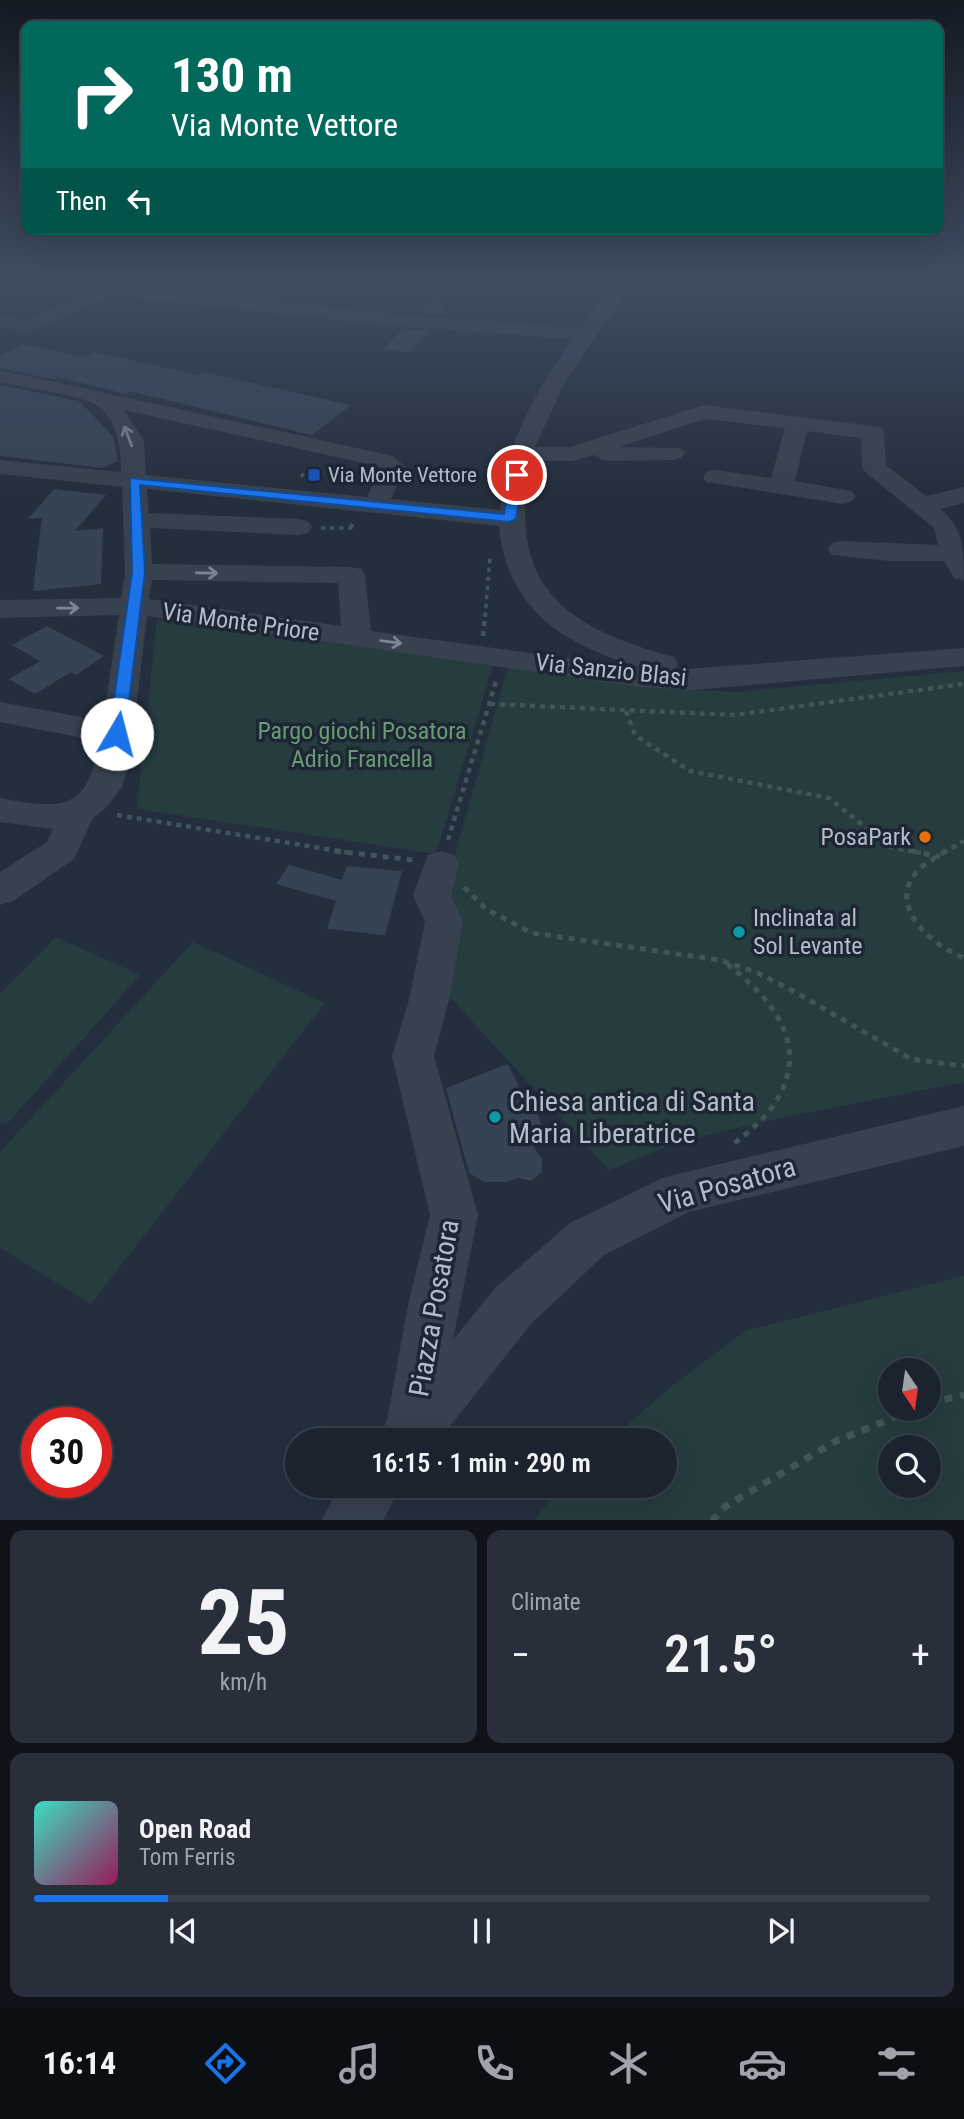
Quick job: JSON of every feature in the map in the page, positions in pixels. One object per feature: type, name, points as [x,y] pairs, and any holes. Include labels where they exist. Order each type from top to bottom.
[{"type":"street","points":[[0,467],[255,493],[379,498],[509,519],[520,454],[576,348]]},
{"type":"street","points":[[0,376],[384,461],[393,466],[379,498]]},
{"type":"street","points":[[0,810],[52,820],[79,809],[106,786],[117,734],[139,572],[132,441],[122,422],[103,399]]},
{"type":"street","points":[[572,454],[704,412],[872,432],[874,467],[924,508],[955,526],[958,562],[841,549]]},
{"type":"street","points":[[782,487],[798,423]]},
{"type":"street","points":[[520,454],[673,453]]},
{"type":"street","points":[[715,477],[843,496]]},
{"type":"street","points":[[924,508],[939,500],[964,495]]},
{"type":"street","name":"Via Sanzio Blasi","points":[[509,519],[523,578],[540,603],[568,626],[635,657],[684,669],[742,675]]},
{"type":"street","points":[[135,520],[299,527]]},
{"type":"street","points":[[139,572],[351,575],[357,638]]},
{"type":"street","name":"Via Monte Priore","points":[[0,609],[135,606],[357,638],[489,651]]},
{"type":"street","name":"Via Sanzio Blasi","points":[[489,651],[640,678],[693,680],[964,657]]},
{"type":"street","points":[[0,712],[117,734]]},
{"type":"street","points":[[0,891],[61,850],[79,809]]},
{"type":"street","name":"Piazza Posatora","points":[[409,1428],[454,1215],[413,1056],[429,1000],[444,922],[432,895],[441,864]]},
{"type":"street","name":"Via Posatora","points":[[414,1428],[513,1306],[587,1239],[681,1192],[949,1129]]},
{"type":"street","points":[[350,1520],[365,1498]]},
{"type":"path","points":[[299,527],[355,528],[345,520]]},
{"type":"path","points":[[441,864],[490,704],[490,555]]},
{"type":"path","points":[[490,704],[735,715],[964,684]]},
{"type":"path","points":[[626,711],[635,735],[690,771],[829,798],[890,847],[940,857]]},
{"type":"path","points":[[79,809],[322,850],[441,864],[486,909],[532,933],[720,960],[758,973],[795,992],[912,1059],[964,1066]]},
{"type":"path","points":[[963,843],[912,876],[906,896],[914,919],[928,940],[964,958]]},
{"type":"path","points":[[681,1192],[774,1105],[790,1069],[790,1044],[779,1016],[766,996],[720,960]]},
{"type":"path","points":[[942,1400],[964,1395]]},
{"type":"path","points":[[713,1520],[726,1506],[836,1441],[886,1421]]},
{"type":"green space","name":"Pargo giochi Posatora Adrio Francella","points":[[157,619],[493,665],[436,854],[137,809]]},
{"type":"green space","points":[[508,667],[651,687],[736,692],[964,671],[964,1082],[766,1121],[676,1143],[609,1170],[447,994],[445,889]]},
{"type":"green space","points":[[56,937],[140,975],[6,1125],[0,1122],[0,994]]},
{"type":"green space","points":[[193,942],[325,1003],[91,1304],[0,1248],[0,1152]]},
{"type":"green space","points":[[964,1276],[964,1520],[536,1520],[550,1498],[677,1498],[677,1428],[624,1428],[673,1385],[745,1331]]},
{"type":"building","points":[[15,348],[41,348],[84,357],[94,352],[197,375],[203,372],[351,405],[312,435],[129,391],[126,394],[54,376],[58,380],[0,368],[0,356]]},
{"type":"building","points":[[384,348],[413,348],[408,353]]},
{"type":"building","points":[[0,385],[79,401],[113,436],[118,461],[103,468],[0,456]]},
{"type":"building","points":[[54,489],[106,495],[75,531],[103,528],[101,584],[33,591],[42,518],[28,519]]},
{"type":"building","points":[[47,626],[104,656],[76,675],[71,672],[35,694],[9,679],[40,661],[12,645]]},
{"type":"building","points":[[289,865],[342,880],[347,866],[402,871],[385,935],[327,929],[336,901],[276,884]]},
{"type":"building","name":"Chiesa antica di Santa Maria Liberatrice","points":[[508,1064],[526,1102],[537,1109],[541,1126],[528,1139],[542,1159],[542,1172],[531,1181],[518,1178],[506,1182],[484,1182],[469,1173],[446,1088]]},
{"type":"place","name":"Via Monte Vettore","points":[[314,475]]},
{"type":"place","name":"PosaPark","points":[[925,837]]},
{"type":"place","name":"Inclinata al Sol Levante","points":[[739,932]]},
{"type":"place","name":"Chiesa antica di Santa Maria Liberatrice","points":[[495,1117]]},
{"type":"route","points":[[117,734],[139,572],[134,481],[509,519],[517,475]]}]
